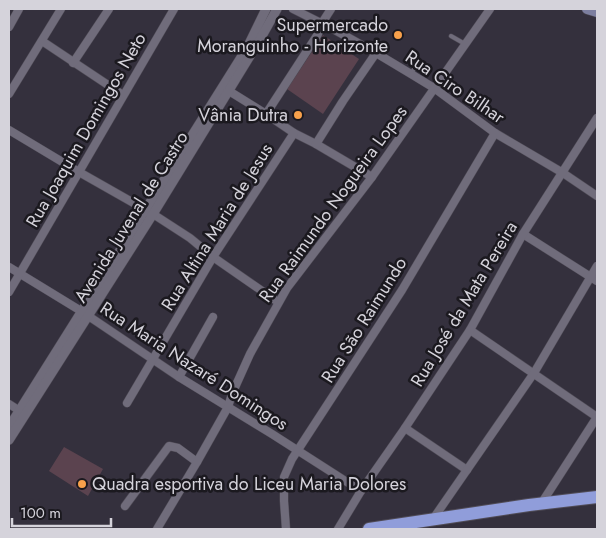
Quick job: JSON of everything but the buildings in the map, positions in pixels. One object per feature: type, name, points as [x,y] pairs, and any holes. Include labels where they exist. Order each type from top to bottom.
[{"type":"highway","points":[[369,529],[597,497]]},
{"type":"main road","points":[[587,9],[597,12]]},
{"type":"street","points":[[9,27],[19,9]]},
{"type":"street","points":[[9,94],[61,9]]},
{"type":"street","points":[[73,63],[109,9]]},
{"type":"street","name":"Rua Joaquim Domingos Neto","points":[[9,292],[172,9]]},
{"type":"street","name":"Avenida Juvenal de Castro","points":[[149,212],[247,48],[266,9]]},
{"type":"street","name":"Avenida Juvenal de Castro","points":[[9,427],[229,91],[277,9]]},
{"type":"street","name":"Rua Ciro Bilhar","points":[[293,9],[376,53],[434,88],[495,133],[563,173],[597,196]]},
{"type":"street","points":[[266,114],[318,34],[322,23],[331,9]]},
{"type":"street","name":"Rua Raimundo Nogueira Lopes","points":[[157,529],[228,407],[250,354],[291,281],[372,177],[490,9]]},
{"type":"street","points":[[42,41],[123,96]]},
{"type":"street","points":[[316,144],[342,101],[376,53]]},
{"type":"street","name":"Rua Altina Maria de Jesus","points":[[128,404],[213,257],[294,133],[229,91]]},
{"type":"street","name":"Rua José da Mata Pereira","points":[[338,529],[361,491],[470,330],[524,234],[597,118]]},
{"type":"street","points":[[9,130],[190,238],[213,257],[278,302]]},
{"type":"street","points":[[294,133],[372,177]]},
{"type":"street","name":"Rua São Raimundo","points":[[286,529],[284,477],[292,459],[402,290],[495,133]]},
{"type":"street","points":[[524,234],[594,278]]},
{"type":"street","points":[[433,519],[534,373],[594,278],[597,266]]},
{"type":"street","name":"Rua Maria Nazaré Domingos","points":[[9,267],[85,313],[179,377],[361,491]]},
{"type":"street","name":"Avenida Juvenal de Castro","points":[[9,440],[85,313]]},
{"type":"street","points":[[179,377],[212,317]]},
{"type":"street","points":[[470,330],[597,417],[594,429],[541,504]]},
{"type":"street","points":[[9,404],[20,411]]},
{"type":"street","points":[[405,428],[467,470]]},
{"type":"street","points":[[125,506],[169,446],[178,448],[197,462]]},
{"type":"lane","points":[[451,36],[465,44]]},
{"type":"lane","points":[[411,74],[419,61]]},
{"type":"shaded area","points":[[323,35],[359,59],[323,114],[287,89]]},
{"type":"shaded area","name":"Quadra esportiva do Liceu Maria Dolores","points":[[64,447],[103,469],[88,496],[49,471]]},
{"type":"place","name":"Supermercado Moranguinho - Horizonte","points":[[398,35]]},
{"type":"place","name":"Vânia Dutra","points":[[298,115]]},
{"type":"place","name":"Quadra esportiva do Liceu Maria Dolores","points":[[82,484]]}]
